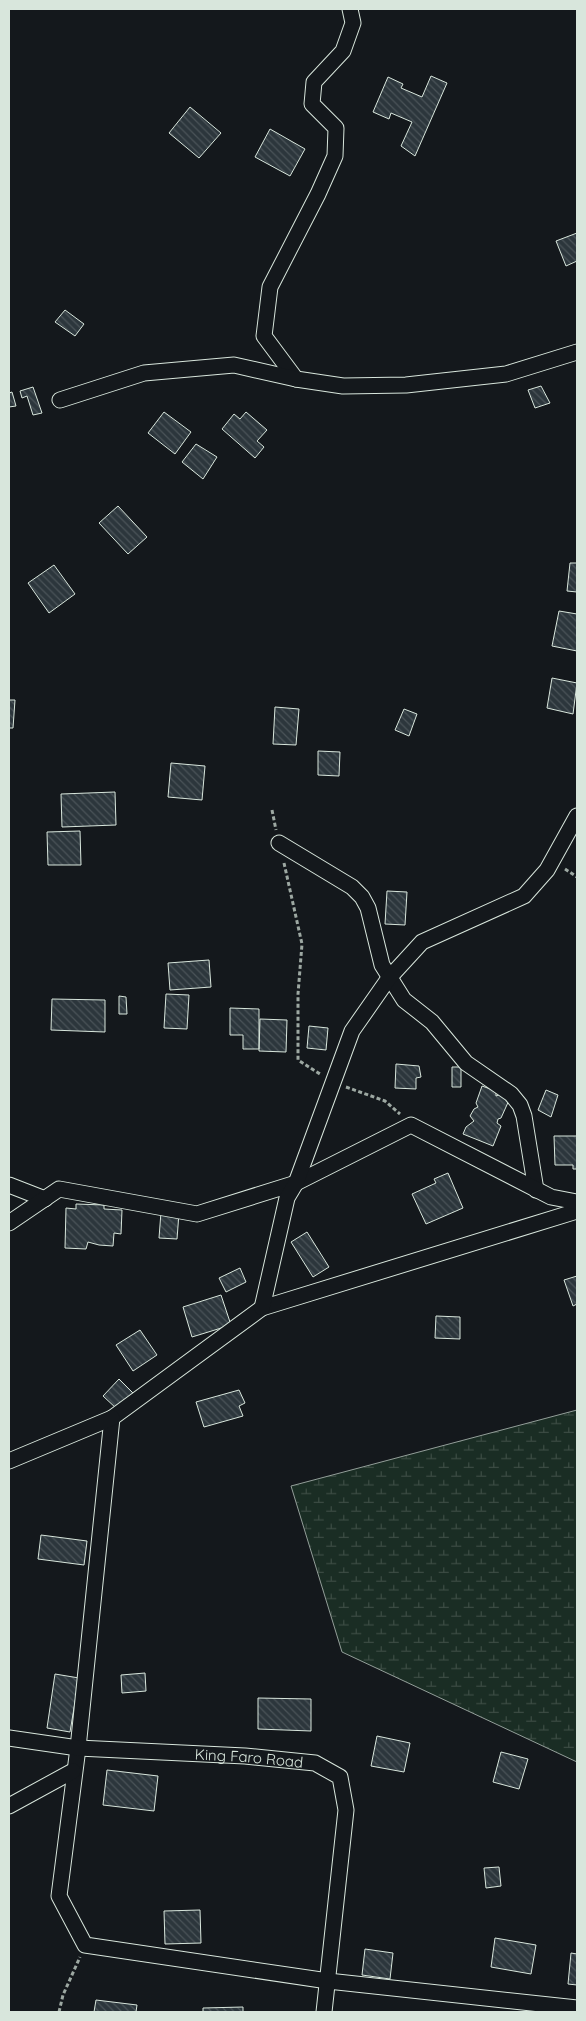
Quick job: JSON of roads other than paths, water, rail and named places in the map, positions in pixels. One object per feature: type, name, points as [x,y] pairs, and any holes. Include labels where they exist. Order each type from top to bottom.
[{"type":"street","points":[[296,379],[264,336],[270,287],[318,194],[335,156],[336,128],[312,104],[314,82],[343,51],[353,23],[350,9]]},
{"type":"street","points":[[60,400],[144,372],[234,365],[296,379],[343,386],[406,385],[506,374],[577,352]]},
{"type":"street","points":[[262,1308],[287,1198],[296,1183],[352,1031],[389,978],[422,942],[524,896],[547,870],[577,816]]},
{"type":"street","points":[[279,843],[352,887],[362,897],[368,908],[382,965],[404,1000],[432,1022],[466,1063],[512,1094],[520,1105],[524,1116],[536,1190]]},
{"type":"street","points":[[9,1223],[59,1189],[197,1214],[296,1183],[411,1125],[551,1197],[577,1202]]},
{"type":"street","points":[[9,1185],[45,1199]]},
{"type":"street","points":[[9,1461],[112,1418],[262,1308],[577,1211]]},
{"type":"street","points":[[112,1418],[78,1748],[73,1771],[59,1896],[85,1945],[328,1981],[577,2008]]},
{"type":"street","name":"King Faro Road","points":[[9,1738],[78,1748],[245,1756],[315,1763],[340,1777],[346,1810],[324,2012]]},
{"type":"street","points":[[9,1806],[73,1771]]}]
